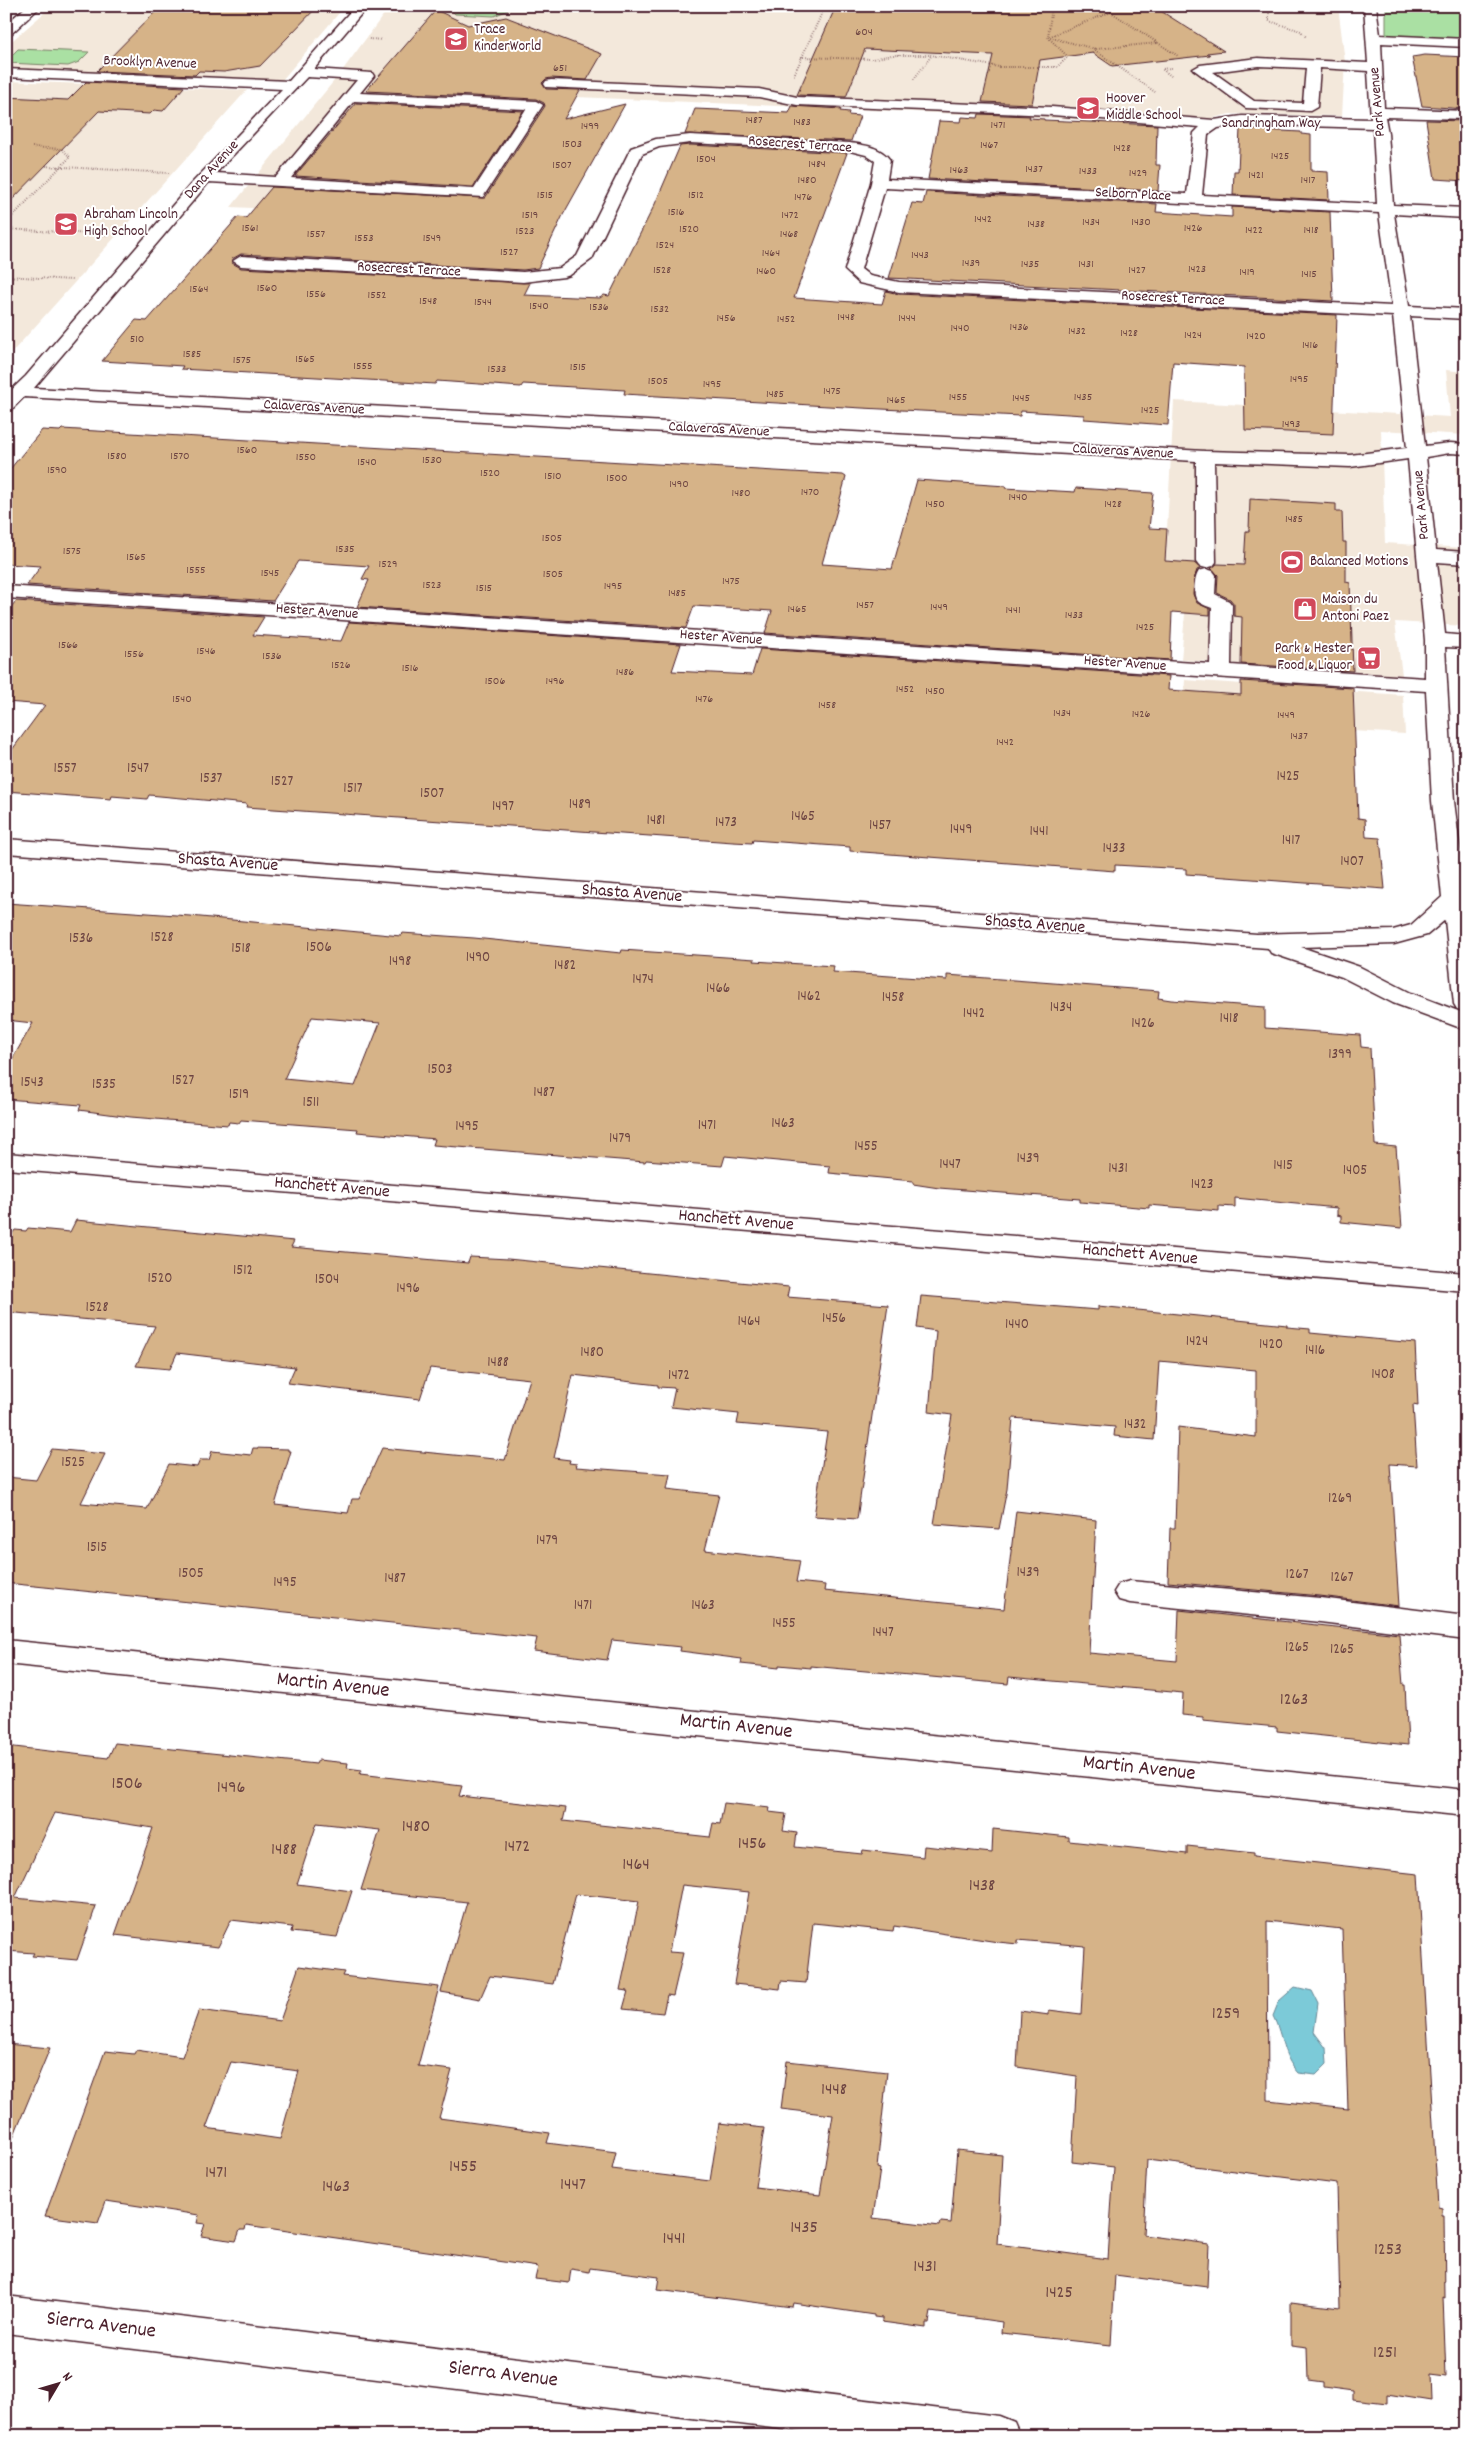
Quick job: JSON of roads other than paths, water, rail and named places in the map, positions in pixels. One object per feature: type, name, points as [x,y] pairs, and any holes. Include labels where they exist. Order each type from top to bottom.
[{"type":"street","points":[[6,31],[35,6]]},
{"type":"street","name":"Dana Avenue","points":[[6,405],[20,392],[205,177],[293,86],[362,6]]},
{"type":"street","name":"Park Avenue","points":[[1370,6],[1374,39],[1374,67],[1383,191],[1401,310],[1417,453],[1435,640],[1436,685],[1454,802],[1455,898],[1466,1004]]},
{"type":"street","points":[[1374,39],[1466,43]]},
{"type":"street","points":[[1313,64],[1310,107],[1251,105],[1200,68],[1258,62],[1313,64],[1374,67]]},
{"type":"street","points":[[281,181],[367,76],[305,72]]},
{"type":"street","name":"Brooklyn Avenue","points":[[6,73],[293,86]]},
{"type":"street","points":[[551,84],[758,94],[785,99],[1052,111],[1214,124]]},
{"type":"street","points":[[205,177],[478,194],[536,105],[349,97]]},
{"type":"street","points":[[1277,106],[1278,122]]},
{"type":"street","name":"Sandringham Way","points":[[1194,198],[1201,133],[1214,124],[1242,120],[1278,122],[1466,115]]},
{"type":"street","name":"Rosecrest Terrace","points":[[241,261],[523,277],[564,272],[584,259],[636,151],[656,144],[690,139],[850,146],[871,151],[883,160],[879,183],[853,270],[865,280],[899,287],[1401,310]]},
{"type":"street","name":"Selborn Place","points":[[879,183],[1466,213]]},
{"type":"street","points":[[1401,310],[1466,314]]},
{"type":"street","name":"Calaveras Avenue","points":[[20,392],[1205,456],[1350,461],[1450,448],[1466,449]]},
{"type":"street","points":[[1205,456],[1205,596],[1222,605],[1220,671]]},
{"type":"street","points":[[1427,555],[1466,558]]},
{"type":"street","name":"Hester Avenue","points":[[6,592],[1436,685]]},
{"type":"street","points":[[1435,640],[1466,642]]},
{"type":"street","name":"Shasta Avenue","points":[[6,846],[1257,941],[1394,937],[1419,930],[1455,898]]},
{"type":"street","name":"Shasta Avenue","points":[[1257,941],[1351,972],[1402,998],[1466,1023]]},
{"type":"street","name":"Hanchett Avenue","points":[[6,1161],[1466,1282]]},
{"type":"street","points":[[1130,1592],[1320,1610],[1466,1628]]},
{"type":"street","name":"Martin Avenue","points":[[6,1652],[1466,1803]]},
{"type":"street","name":"Sierra Avenue","points":[[6,2314],[999,2436]]},
{"type":"water","points":[[1295,1987],[1312,1991],[1318,2003],[1314,2032],[1326,2048],[1327,2064],[1316,2075],[1298,2073],[1292,2066],[1273,2016],[1279,2001]]},
{"type":"place","name":"Trace KinderWorld","points":[[456,39]]},
{"type":"place","name":"Hoover Middle School","points":[[1088,108]]},
{"type":"place","name":"Abraham Lincoln High School","points":[[66,224]]},
{"type":"place","name":"Balanced Motions","points":[[1292,562]]},
{"type":"place","name":"Maison du Antoni Paez","points":[[1305,609]]},
{"type":"place","name":"Park & Hester Food & Liquor","points":[[1369,658]]}]
